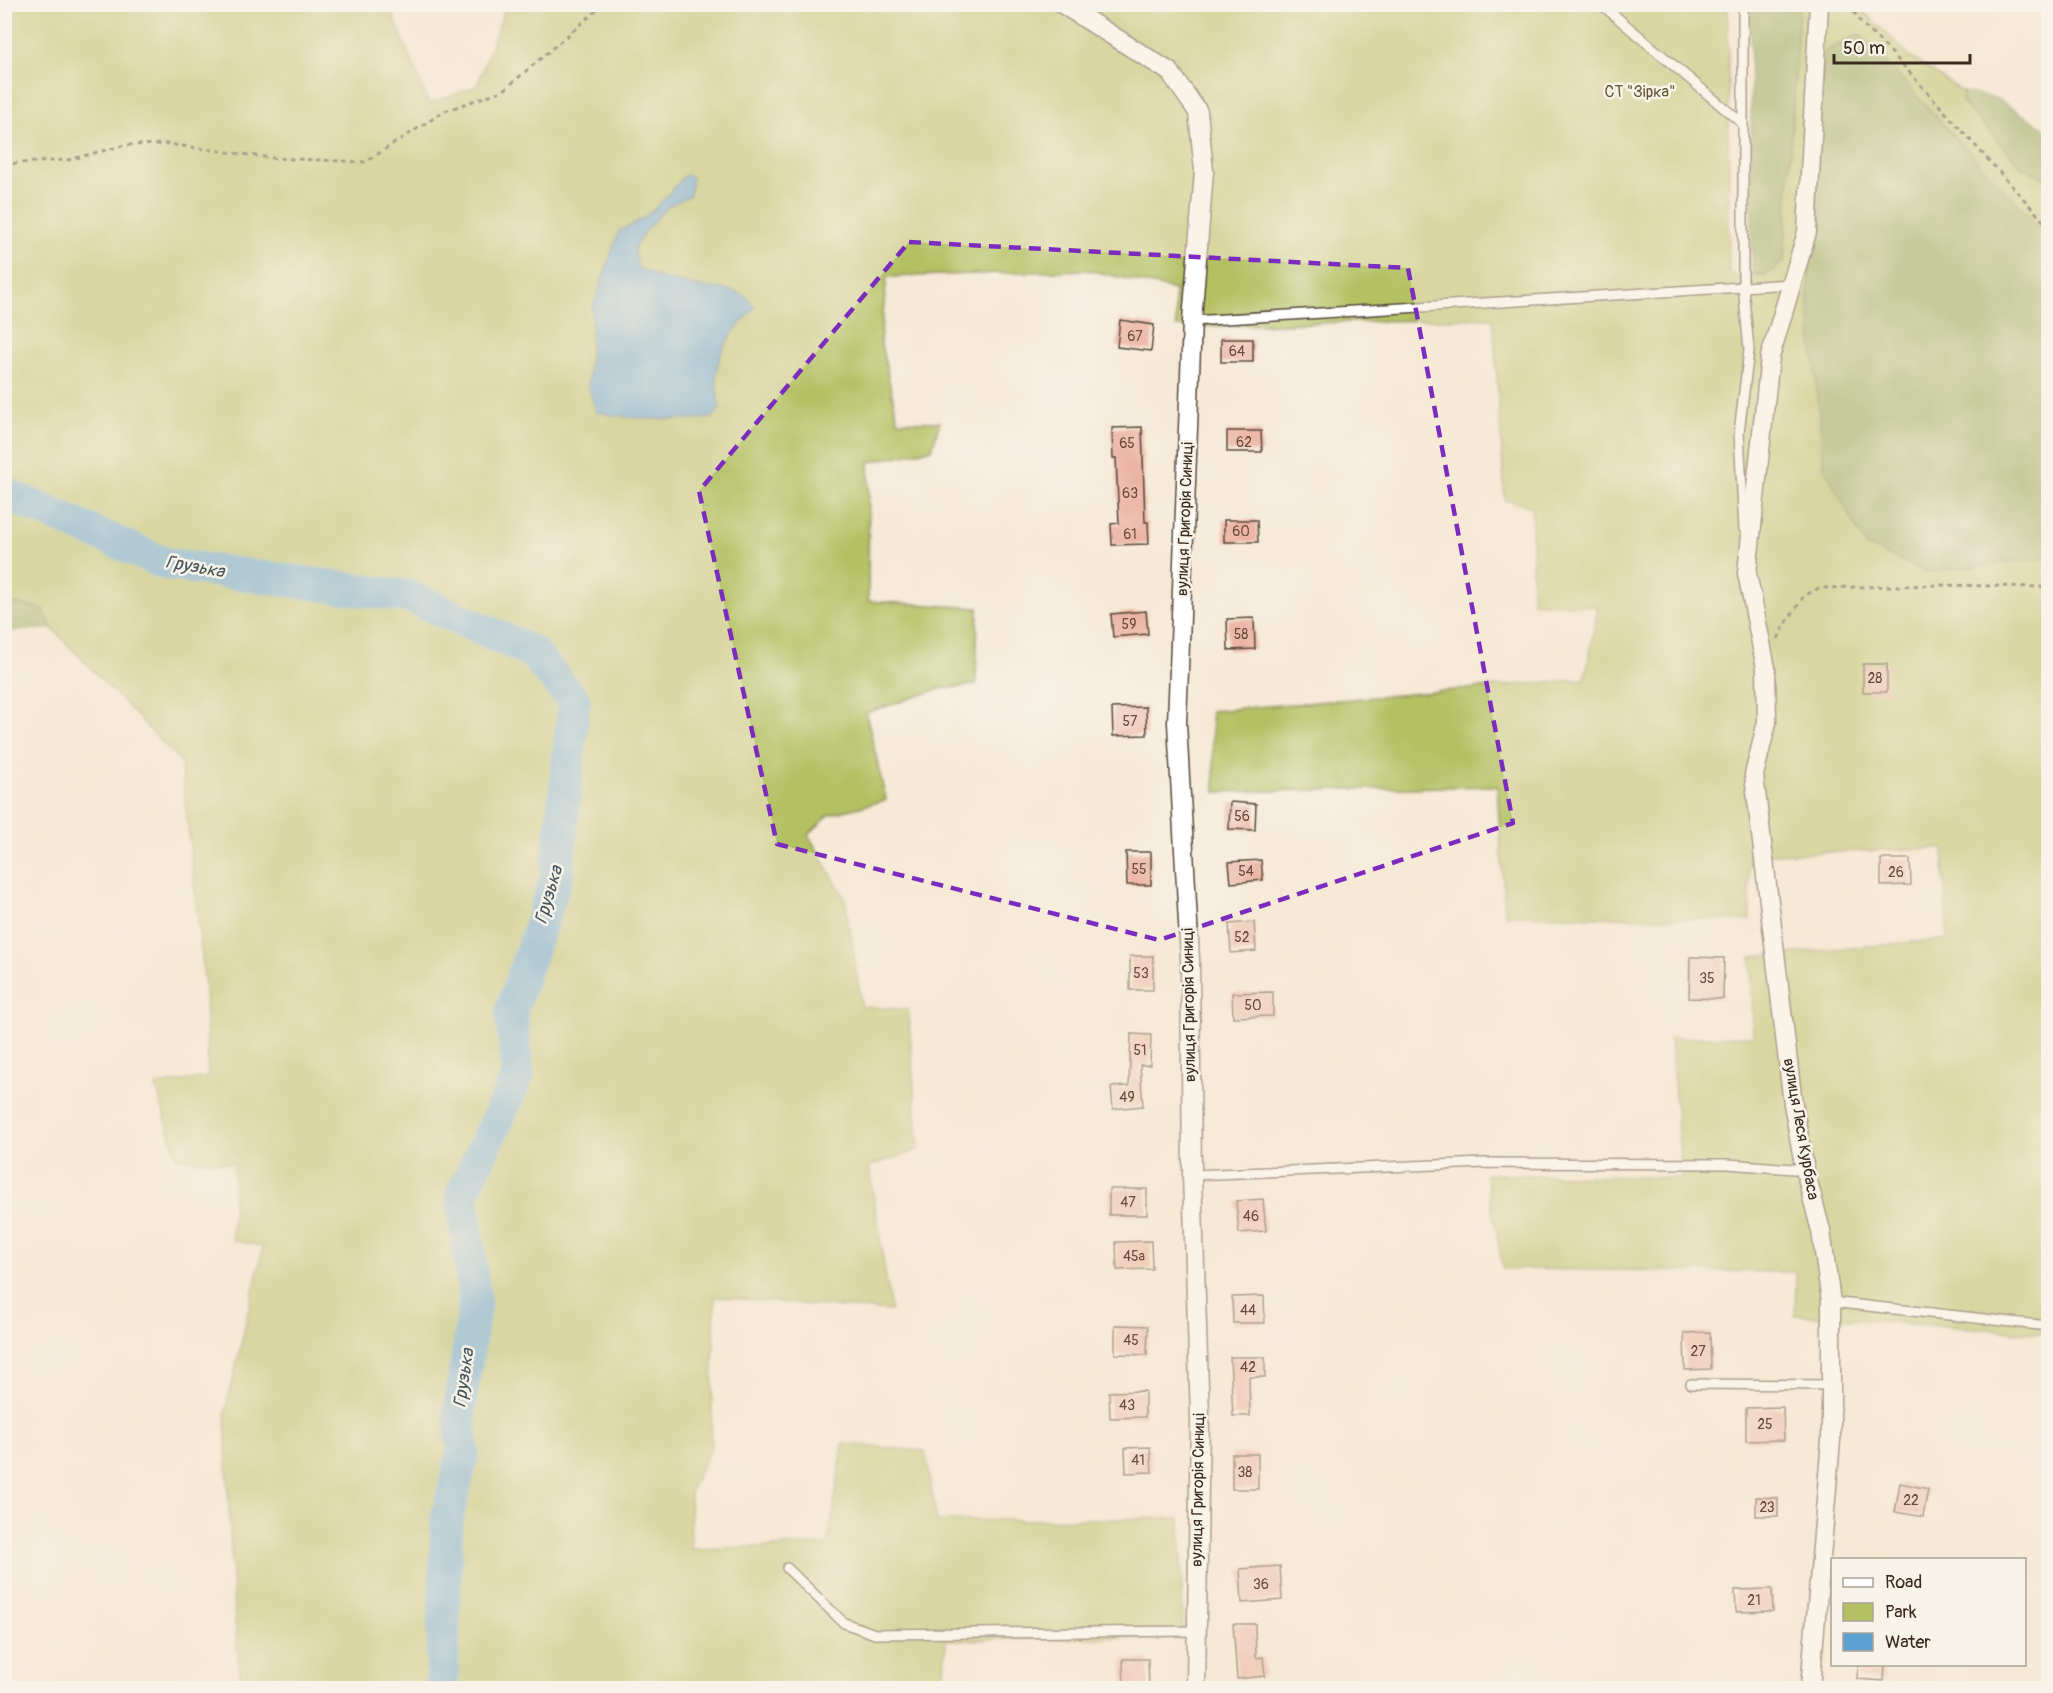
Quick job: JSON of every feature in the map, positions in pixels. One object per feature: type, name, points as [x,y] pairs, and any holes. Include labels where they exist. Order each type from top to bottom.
[{"type":"street","name":"вулиця Григорія Синиці","points":[[1062,4],[1170,72],[1198,112],[1204,171],[1192,321],[1177,723],[1190,959],[1192,1175],[1200,1417],[1196,1689]]},
{"type":"street","name":"вулиця Леся Курбаса","points":[[1810,1689],[1831,1440],[1831,1302],[1821,1231],[1805,1170],[1793,1104],[1754,775],[1767,722],[1766,668],[1747,573],[1770,357],[1807,232],[1819,4]]},
{"type":"lane","points":[[1601,4],[1743,124]]},
{"type":"lane","points":[[1743,4],[1743,286],[1749,350],[1740,433],[1747,573]]},
{"type":"lane","points":[[1192,321],[1792,284]]},
{"type":"lane","points":[[1192,1175],[1485,1163],[1728,1164],[1805,1170]]},
{"type":"lane","points":[[1831,1302],[2049,1326]]},
{"type":"lane","points":[[1691,1384],[1831,1385]]},
{"type":"lane","points":[[787,1568],[844,1623],[875,1634],[1196,1631]]},
{"type":"path","points":[[4,164],[68,160],[125,145],[168,144],[271,158],[365,162],[445,111],[504,90],[604,4]]},
{"type":"path","points":[[1848,4],[1862,23],[2049,226]]},
{"type":"path","points":[[1766,668],[1783,627],[1804,596],[1819,588],[1939,585],[2049,587]]},
{"type":"highlighted area","points":[[909,242],[1408,268],[1513,823],[1159,940],[777,844],[699,491]]},
{"type":"green space","name":"СТ \"Зірка\"","points":[[5,5],[389,5],[429,104],[477,86],[506,5],[1728,5],[1729,274],[1766,275],[1784,261],[1799,5],[1860,5],[1863,11],[1910,57],[1963,92],[1962,102],[2022,167],[2048,179],[2048,237],[2039,229],[1928,572],[2048,557],[2048,1334],[1795,1315],[1796,1272],[1503,1269],[1486,1174],[1682,1178],[1670,1038],[1753,1036],[1751,957],[1947,939],[1943,848],[1749,855],[1750,920],[1505,915],[1497,786],[1215,792],[1211,711],[1585,679],[1598,607],[1532,602],[1532,507],[1505,500],[1493,318],[1176,327],[1175,290],[1088,270],[887,277],[880,340],[898,421],[940,422],[932,449],[869,462],[868,601],[978,608],[976,685],[939,689],[866,713],[886,800],[829,815],[808,835],[845,898],[862,1007],[908,1009],[919,1150],[869,1166],[891,1311],[715,1297],[711,1448],[690,1491],[691,1549],[828,1545],[843,1444],[925,1451],[937,1521],[1180,1518],[1183,1637],[946,1640],[943,1688],[241,1688],[233,1598],[225,1414],[263,1247],[232,1240],[234,1164],[177,1158],[156,1085],[208,1077],[205,987],[181,762],[52,628],[43,609],[5,601]]},
{"type":"green space","points":[[1750,5],[1799,5],[1784,262],[1766,275],[1752,274]]},
{"type":"green space","points":[[1859,34],[2048,237],[2048,557],[1928,572],[1866,546],[1824,467],[1808,296],[1824,52]]},
{"type":"green space","points":[[1963,92],[1995,98],[2048,130],[2048,179],[2022,167],[1962,102]]},
{"type":"green space","points":[[4,601],[43,609],[52,628],[5,631]]},
{"type":"water","points":[[685,175],[692,177],[690,195],[667,207],[644,232],[634,249],[638,268],[664,279],[701,287],[730,290],[747,297],[755,308],[734,331],[721,353],[716,377],[720,408],[712,418],[683,419],[639,418],[596,412],[588,385],[593,307],[619,231],[648,214]]},
{"type":"building","points":[[1120,320],[1154,325],[1151,351],[1117,347]]},
{"type":"building","points":[[1221,339],[1253,339],[1253,362],[1221,362]]},
{"type":"building","points":[[1142,427],[1145,522],[1148,522],[1149,544],[1112,545],[1111,524],[1119,523],[1112,428]]},
{"type":"building","points":[[1227,431],[1261,431],[1262,452],[1227,452]]},
{"type":"building","points":[[1224,520],[1257,520],[1258,542],[1224,542]]},
{"type":"building","points":[[1146,611],[1148,634],[1113,637],[1111,614]]},
{"type":"building","points":[[1254,618],[1255,649],[1228,650],[1227,619]]},
{"type":"building","points":[[1863,664],[1887,664],[1887,692],[1863,692]]},
{"type":"building","points":[[1146,707],[1147,735],[1113,736],[1112,708]]},
{"type":"building","points":[[1230,802],[1256,804],[1255,830],[1229,829]]},
{"type":"building","points":[[1126,852],[1151,852],[1151,885],[1127,885]]},
{"type":"building","points":[[1881,859],[1910,859],[1911,885],[1881,886]]},
{"type":"building","points":[[1261,860],[1263,880],[1231,883],[1229,862]]},
{"type":"building","points":[[1254,922],[1256,951],[1231,953],[1229,924]]},
{"type":"building","points":[[1130,956],[1153,956],[1153,990],[1130,990]]},
{"type":"building","points":[[1690,957],[1724,958],[1723,999],[1689,998]]},
{"type":"building","points":[[1273,992],[1273,1016],[1233,1017],[1232,993]]},
{"type":"building","points":[[1131,1034],[1151,1035],[1150,1065],[1140,1065],[1143,1106],[1113,1109],[1111,1087],[1129,1086]]},
{"type":"building","points":[[1109,1189],[1147,1189],[1147,1215],[1109,1215]]},
{"type":"building","points":[[1263,1199],[1266,1231],[1239,1233],[1236,1201]]},
{"type":"building","points":[[1151,1241],[1152,1269],[1117,1270],[1116,1242]]},
{"type":"building","points":[[1264,1296],[1265,1323],[1233,1323],[1232,1297]]},
{"type":"building","points":[[1115,1325],[1148,1326],[1147,1355],[1115,1354]]},
{"type":"building","points":[[1710,1332],[1711,1369],[1685,1370],[1684,1333]]},
{"type":"building","points":[[1230,1357],[1265,1357],[1265,1377],[1249,1377],[1250,1416],[1233,1416]]},
{"type":"building","points":[[1145,1391],[1145,1417],[1110,1418],[1109,1392]]},
{"type":"building","points":[[1783,1407],[1784,1440],[1746,1441],[1746,1408]]},
{"type":"building","points":[[1150,1447],[1152,1472],[1126,1473],[1125,1448]]},
{"type":"building","points":[[1232,1454],[1258,1454],[1258,1489],[1232,1489]]},
{"type":"building","points":[[1900,1483],[1928,1489],[1923,1517],[1895,1512]]},
{"type":"building","points":[[1756,1497],[1778,1498],[1778,1516],[1756,1516]]},
{"type":"building","points":[[1280,1566],[1282,1600],[1242,1603],[1240,1569]]},
{"type":"building","points":[[1772,1589],[1773,1611],[1736,1612],[1735,1590]]},
{"type":"building","points":[[1233,1624],[1255,1624],[1256,1658],[1263,1657],[1265,1676],[1237,1679]]},
{"type":"building","points":[[1123,1659],[1148,1659],[1149,1689],[1124,1689]]},
{"type":"building","points":[[1858,1666],[1885,1666],[1884,1681],[1857,1679]]},
{"type":"waterway","name":"Грузька","points":[[4,493],[166,564],[411,597],[532,652],[574,701],[557,876],[511,1011],[518,1075],[462,1194],[475,1303],[459,1412],[463,1452],[447,1518],[442,1688]]}]
